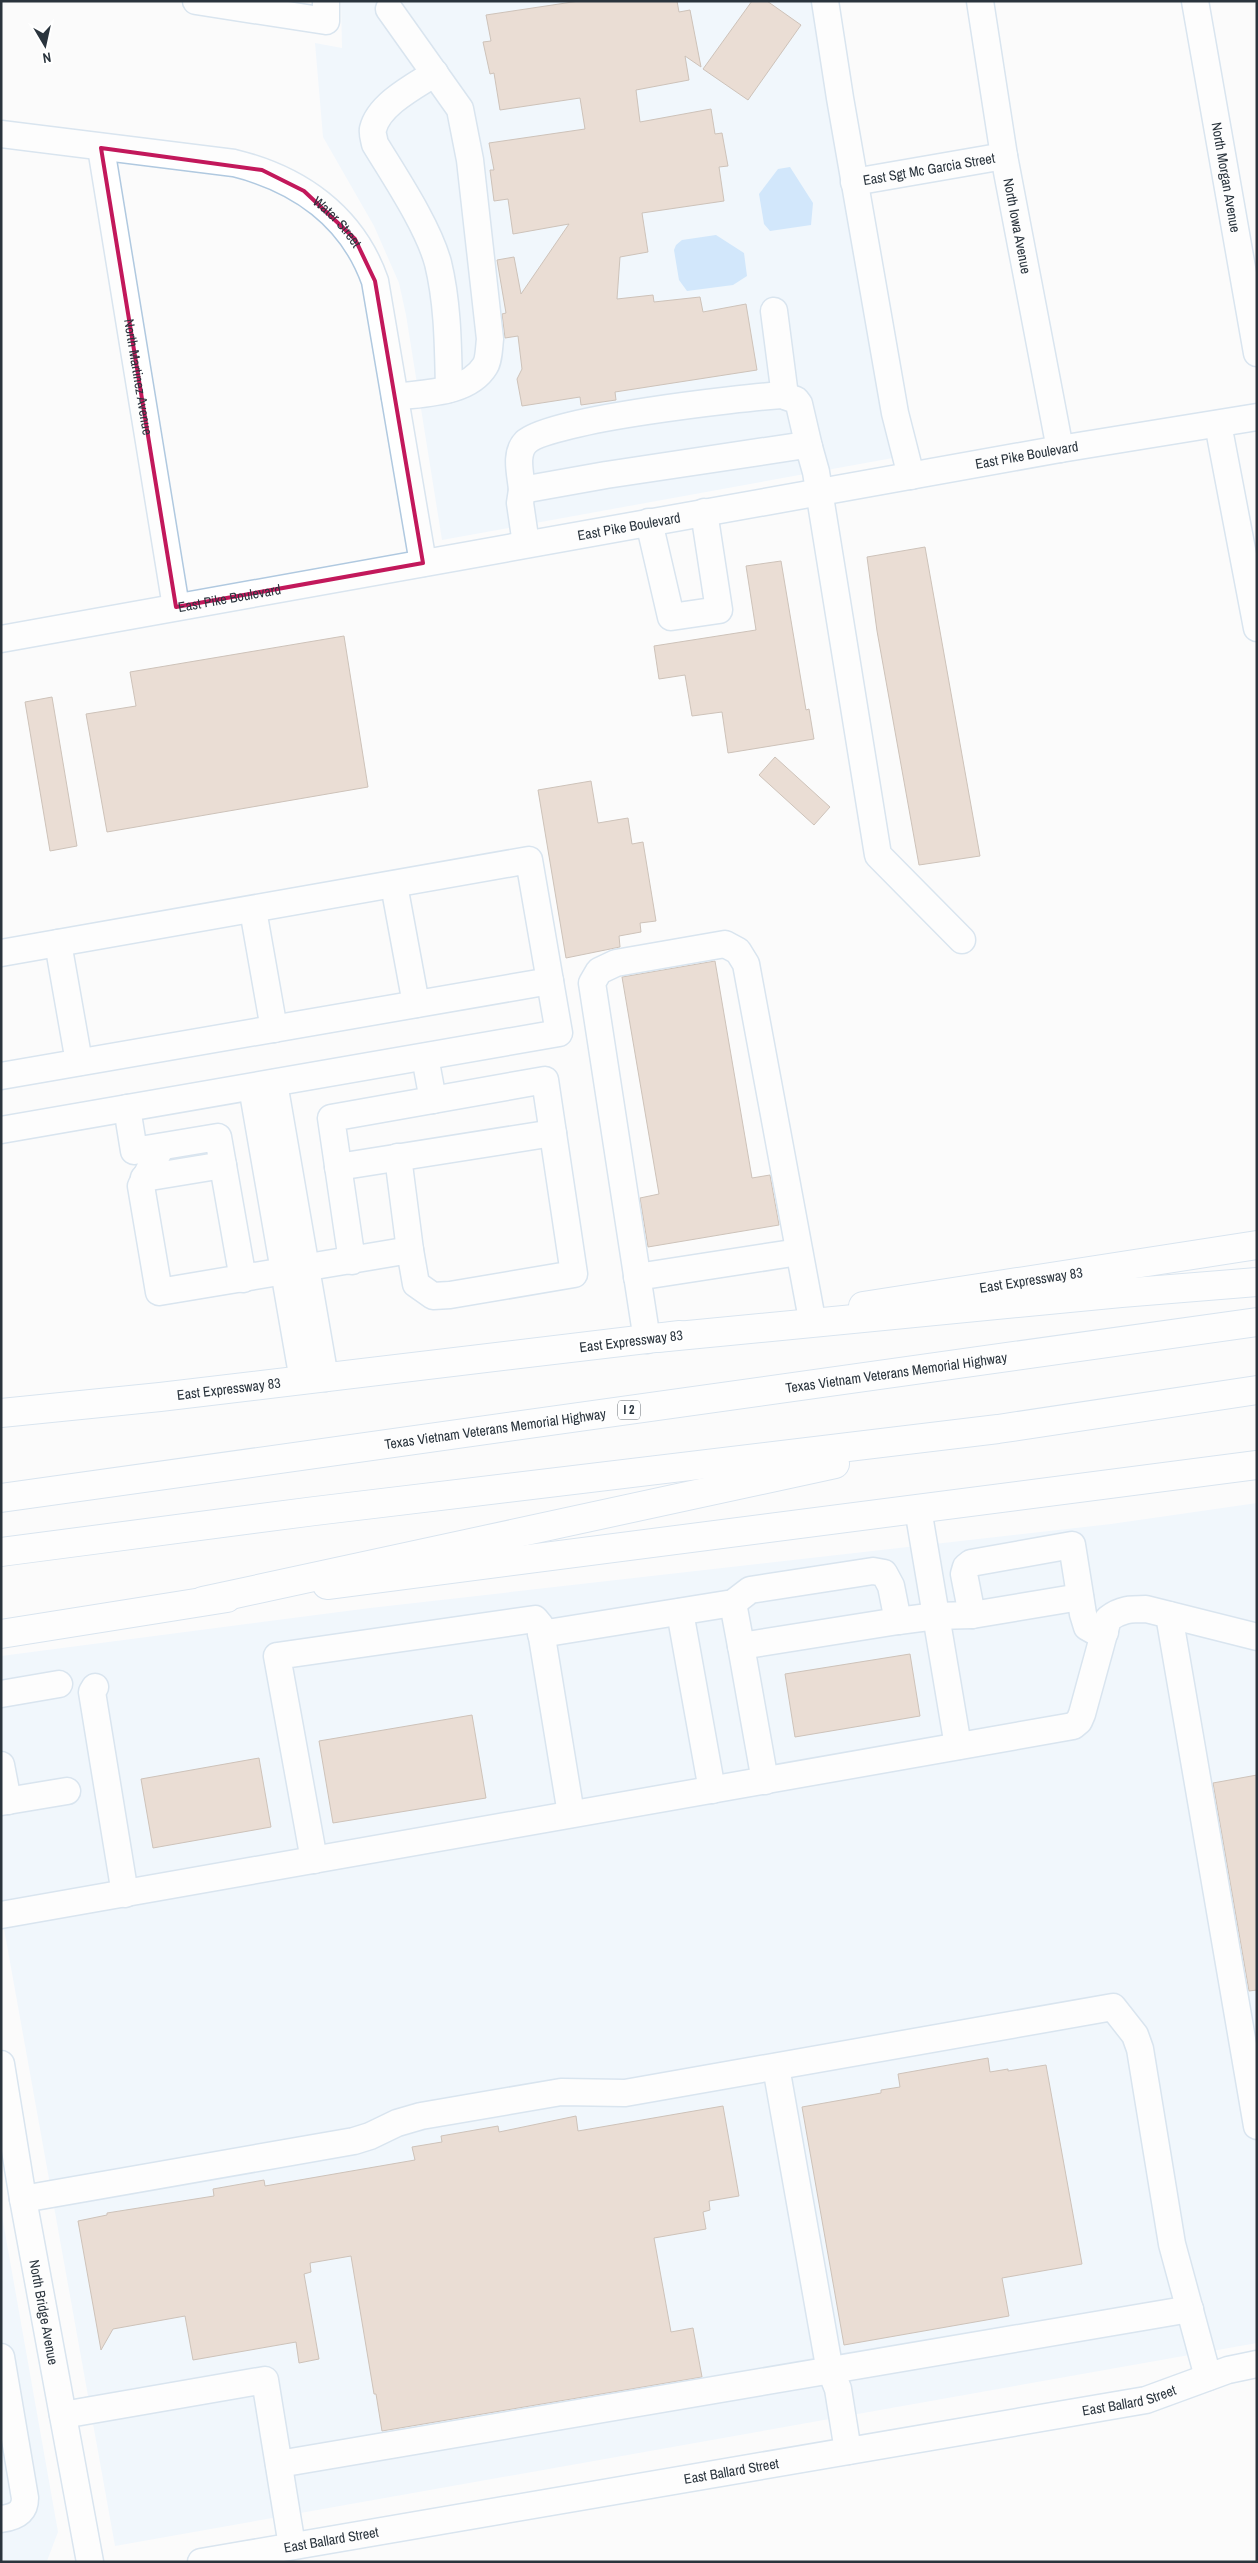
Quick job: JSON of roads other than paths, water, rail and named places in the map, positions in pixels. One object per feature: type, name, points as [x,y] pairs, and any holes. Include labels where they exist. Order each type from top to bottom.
[{"type":"main road","name":"East Expressway 83","points":[[1,1414],[652,1339],[1257,1245]]},
{"type":"main road","points":[[652,1339],[1257,1282]]},
{"type":"main road","name":"Texas Vietnam Veterans Memorial Highway","points":[[1,1498],[1257,1322]]},
{"type":"main road","points":[[1,1552],[325,1509],[998,1429],[1257,1390]]},
{"type":"main road","points":[[203,1601],[998,1429]]},
{"type":"main road","points":[[1,1634],[203,1601],[1257,1465]]},
{"type":"street","points":[[196,1],[326,11]]},
{"type":"street","points":[[825,1],[854,182],[895,413],[911,476]]},
{"type":"street","name":"North Iowa Avenue","points":[[980,1],[1004,156],[1060,449]]},
{"type":"street","name":"North Morgan Avenue","points":[[1195,1],[1257,353]]},
{"type":"street","points":[[389,9],[460,109],[470,160],[490,340],[486,365],[475,378],[449,389],[395,397]]},
{"type":"street","points":[[435,73],[395,99],[377,121],[373,130],[375,144],[427,235],[438,262],[447,320],[449,389]]},
{"type":"street","name":"Water Street","points":[[1,134],[101,148],[234,163],[262,170],[304,191],[339,220],[355,239],[368,260],[375,281],[423,562]]},
{"type":"street","name":"North Martinez Avenue","points":[[101,148],[176,607]]},
{"type":"street","name":"East Sgt Mc Garcia Street","points":[[854,182],[1004,156]]},
{"type":"street","points":[[774,311],[785,396]]},
{"type":"street","points":[[526,544],[520,503],[522,490],[519,455],[525,443],[537,435],[559,427],[756,397],[785,396],[796,400],[799,404],[808,448],[816,472],[878,856],[962,940]]},
{"type":"street","name":"East Pike Boulevard","points":[[1,639],[1060,449],[1257,417]]},
{"type":"street","points":[[1218,424],[1257,628]]},
{"type":"street","points":[[522,490],[606,475],[799,446],[808,448]]},
{"type":"street","points":[[649,522],[671,617],[719,610],[704,512]]},
{"type":"street","points":[[1,953],[529,860],[559,1033],[1,1130]]},
{"type":"street","points":[[394,885],[416,1004]]},
{"type":"street","points":[[253,910],[274,1029]]},
{"type":"street","points":[[58,943],[79,1062]]},
{"type":"street","points":[[652,1339],[637,1276],[592,984],[600,971],[616,963],[725,944],[738,950],[746,964],[810,1314]]},
{"type":"street","points":[[1,1076],[550,981]]},
{"type":"street","points":[[425,1056],[433,1100]]},
{"type":"street","points":[[352,1261],[331,1118],[545,1080],[574,1274],[450,1296],[433,1296],[416,1284],[398,1157]]},
{"type":"street","points":[[263,1085],[314,1379]]},
{"type":"street","points":[[127,1108],[134,1151],[218,1137],[243,1279]]},
{"type":"street","points":[[338,1167],[553,1133]]},
{"type":"street","points":[[160,1146],[141,1186],[160,1292],[410,1250]]},
{"type":"street","points":[[144,1178],[223,1165]]},
{"type":"street","points":[[637,1276],[799,1252]]},
{"type":"street","points":[[918,1509],[958,1746]]},
{"type":"street","points":[[972,1615],[964,1574],[966,1567],[980,1560],[1072,1545],[1087,1627],[1096,1632],[1105,1632]]},
{"type":"street","points":[[541,1634],[733,1603],[750,1590],[874,1570],[884,1574],[891,1586],[898,1621]]},
{"type":"street","points":[[741,1646],[898,1621],[936,1616],[972,1615],[1080,1597]]},
{"type":"street","points":[[733,1603],[765,1781]]},
{"type":"street","points":[[1,1916],[1073,1726],[1079,1721],[1082,1714],[1108,1619],[1117,1612],[1129,1609],[1146,1609],[1257,1637]]},
{"type":"street","points":[[680,1612],[712,1790]]},
{"type":"street","points":[[1169,1615],[1257,2126]]},
{"type":"street","points":[[314,1860],[277,1656],[535,1619],[540,1625],[571,1814]]},
{"type":"street","points":[[1,1694],[59,1684]]},
{"type":"street","points":[[95,1687],[92,1692],[125,1894]]},
{"type":"street","points":[[1,1765],[5,1802],[67,1791]]},
{"type":"street","points":[[24,2199],[354,2141],[370,2136],[396,2122],[421,2116],[562,2092],[625,2093],[1113,2007],[1135,2035],[1140,2049],[1172,2244],[1208,2377]]},
{"type":"street","name":"North Bridge Avenue","points":[[1,2064],[10,2169],[24,2199],[90,2562]]},
{"type":"street","points":[[776,2067],[830,2370],[838,2389],[848,2451]]},
{"type":"street","points":[[279,2464],[1190,2309]]},
{"type":"street","points":[[1,2357],[26,2498],[25,2506],[21,2512],[1,2519]]},
{"type":"street","name":"East Ballard Street","points":[[201,2562],[1146,2400],[1228,2370],[1257,2364]]},
{"type":"street","points":[[63,2415],[265,2380],[292,2546]]}]
